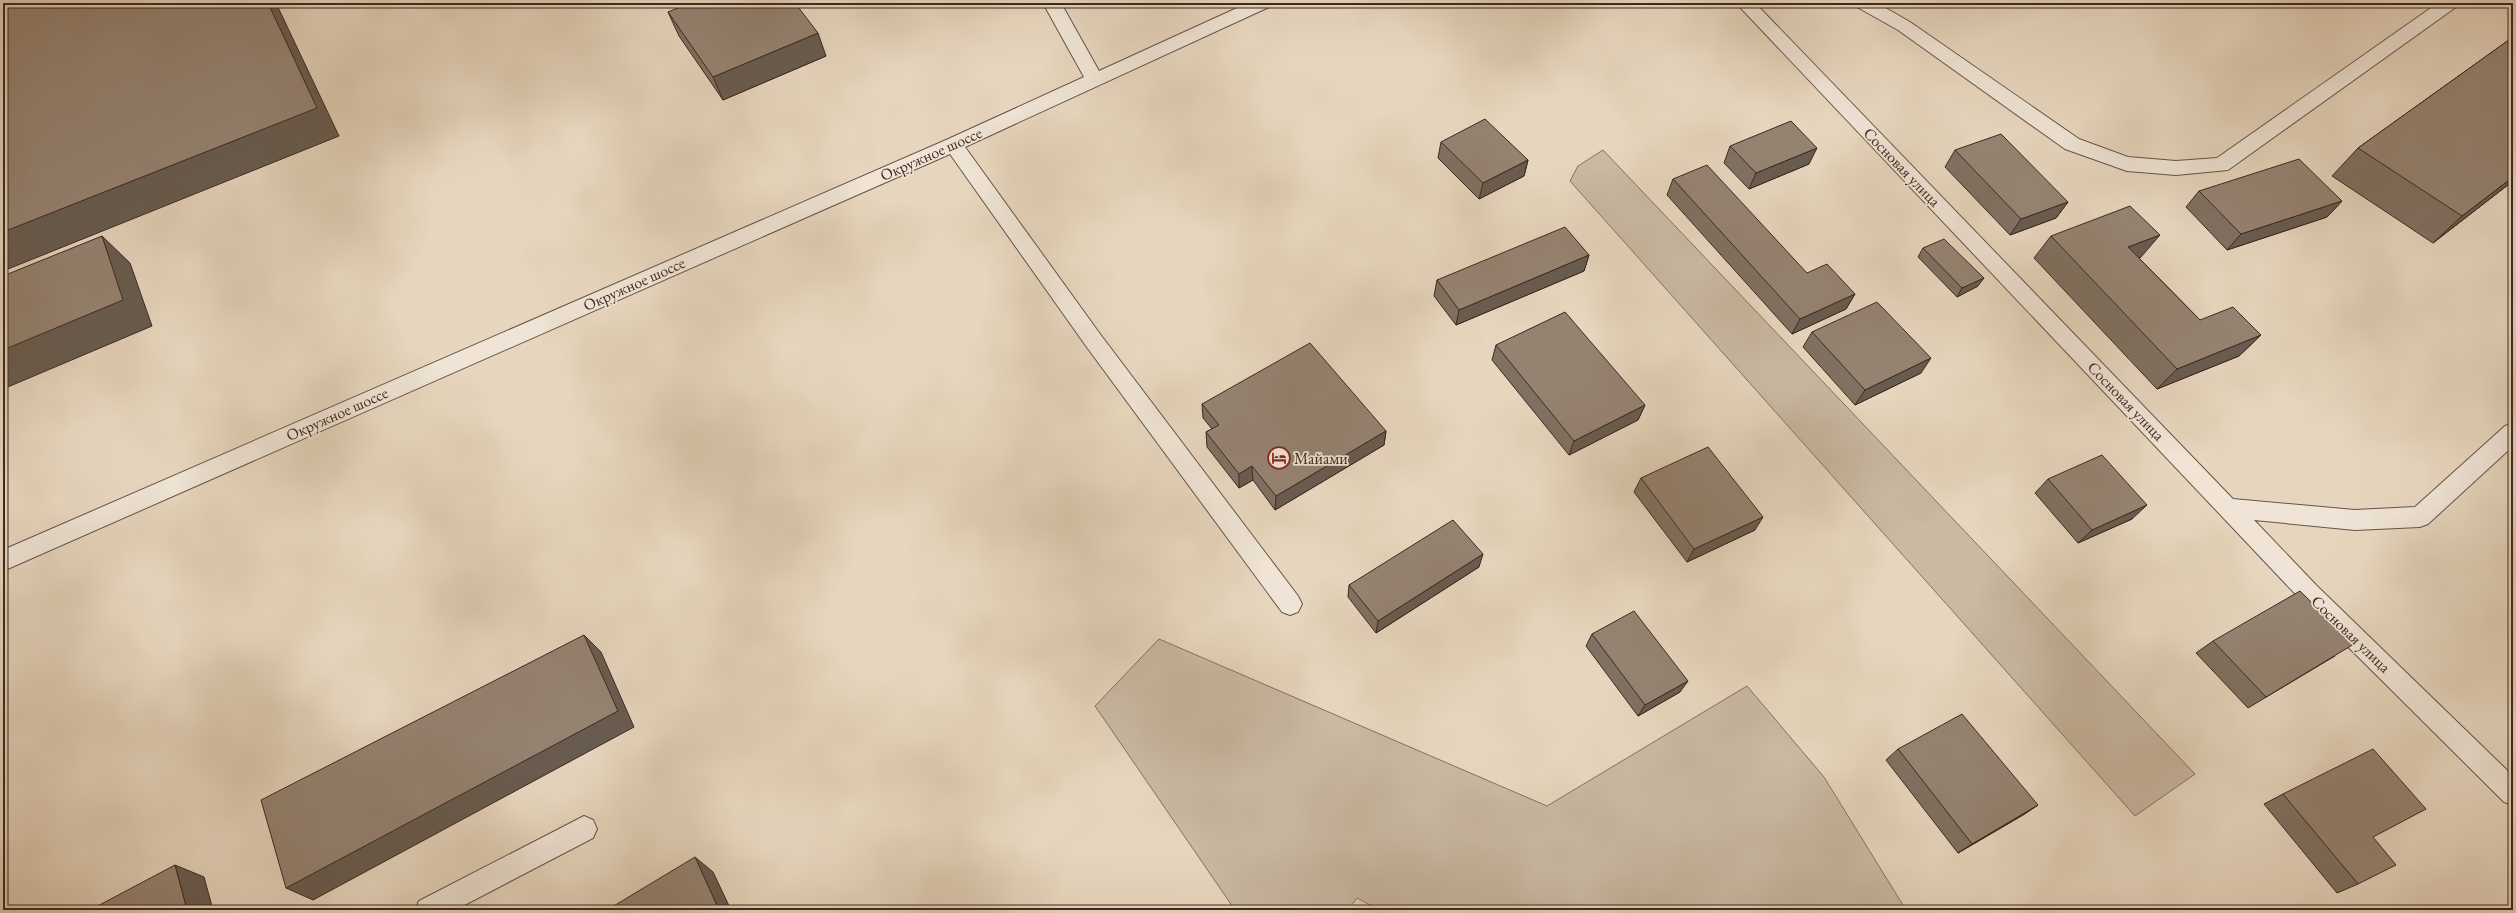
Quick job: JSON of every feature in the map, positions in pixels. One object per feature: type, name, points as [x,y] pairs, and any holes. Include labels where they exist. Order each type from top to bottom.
[{"type":"street","points":[[1052,3],[1095,80]]},
{"type":"street","name":"Окружное шоссе","points":[[3,561],[953,145],[1263,3]]},
{"type":"street","name":"Сосновая улица","points":[[1745,3],[2309,593],[2513,793]]},
{"type":"street","points":[[1863,3],[1904,26],[2072,144],[2127,164],[2176,168],[2221,165],[2450,3]]},
{"type":"street","points":[[953,145],[1092,340],[1290,604]]},
{"type":"street","points":[[2228,508],[2355,520],[2420,517],[2513,432]]},
{"type":"street","points":[[428,910],[584,829]]},
{"type":"shaded area","points":[[1603,150],[2195,774],[2135,816],[1570,181],[1578,166]]},
{"type":"shaded area","points":[[1159,639],[1547,806],[1747,686],[1824,777],[1906,910],[1379,910],[1357,898],[1348,910],[1235,910],[1095,706]]},
{"type":"building","points":[[3,3],[268,3],[317,108],[3,232]]},
{"type":"building","points":[[690,3],[795,3],[818,33],[713,77],[668,12]]},
{"type":"building","points":[[2513,37],[2513,177],[2462,216],[2358,148]]},
{"type":"building","points":[[1485,119],[1528,160],[1483,183],[1441,142]]},
{"type":"building","points":[[1791,121],[1817,148],[1756,173],[1730,146]]},
{"type":"building","points":[[2001,134],[2068,202],[2021,219],[1955,150]]},
{"type":"building","points":[[2299,159],[2342,201],[2241,234],[2199,191]]},
{"type":"building","points":[[1707,165],[1807,273],[1827,264],[1855,294],[1800,319],[1673,179]]},
{"type":"building","points":[[2130,206],[2160,235],[2128,247],[2200,320],[2233,307],[2261,335],[2177,369],[2051,236]]},
{"type":"building","points":[[1565,227],[1589,255],[1459,310],[1437,280]]},
{"type":"building","points":[[102,236],[123,300],[3,350],[3,276]]},
{"type":"building","points":[[1944,239],[1984,278],[1962,288],[1923,248]]},
{"type":"building","points":[[1877,302],[1931,358],[1865,390],[1812,332]]},
{"type":"building","points":[[1565,312],[1645,405],[1574,441],[1496,345]]},
{"type":"building","points":[[1310,343],[1386,431],[1276,496],[1252,466],[1239,474],[1206,432],[1219,425],[1202,404]]},
{"type":"building","points":[[1708,447],[1763,517],[1694,549],[1641,478]]},
{"type":"building","points":[[2102,455],[2147,505],[2092,530],[2048,479]]},
{"type":"building","points":[[1453,520],[1483,554],[1378,621],[1349,585]]},
{"type":"building","points":[[2300,591],[2354,644],[2266,697],[2213,641]]},
{"type":"building","points":[[1634,611],[1688,681],[1645,705],[1592,634]]},
{"type":"building","points":[[584,635],[618,711],[286,888],[261,800]]},
{"type":"building","points":[[1962,714],[2038,805],[1972,844],[1898,749]]},
{"type":"building","points":[[2373,749],[2426,809],[2373,837],[2396,865],[2358,884],[2283,794]]},
{"type":"building","points":[[695,857],[719,910],[607,910]]},
{"type":"building","points":[[175,865],[187,910],[90,910]]},
{"type":"place","name":"Майами","points":[[1279,458]]}]
